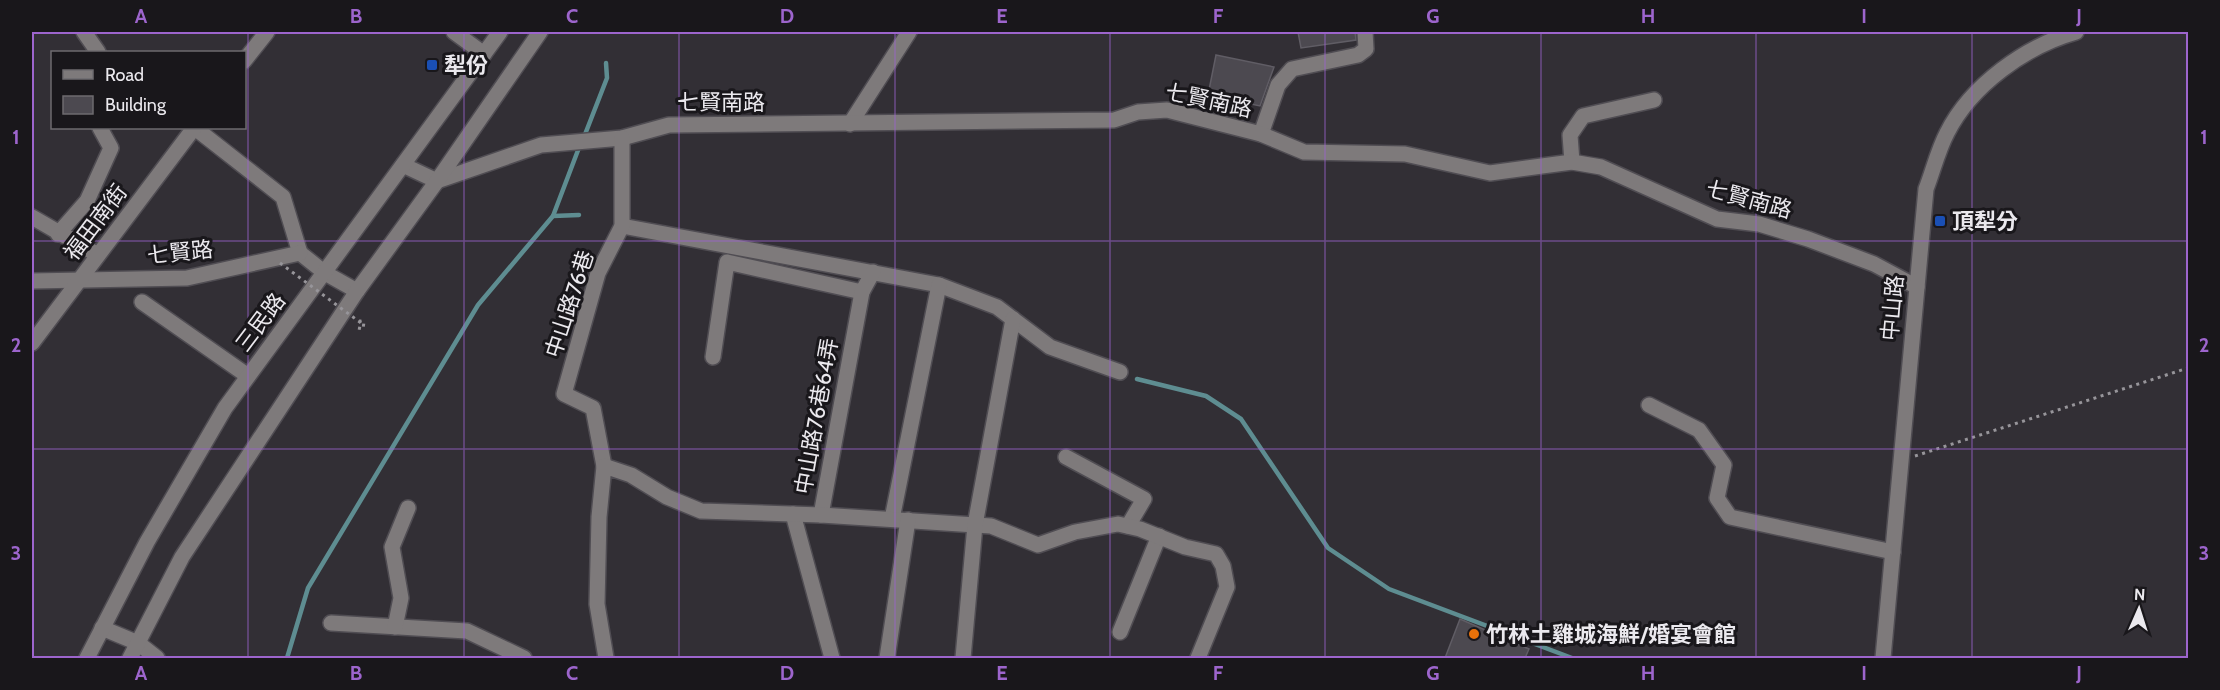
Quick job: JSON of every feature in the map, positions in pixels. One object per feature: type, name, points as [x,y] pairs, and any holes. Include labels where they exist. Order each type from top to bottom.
[{"type":"street","points":[[246,58],[267,32]]},
{"type":"street","points":[[454,32],[484,54]]},
{"type":"street","name":"三民路","points":[[87,658],[147,542],[225,408],[500,32]]},
{"type":"street","points":[[130,658],[182,557],[357,291],[437,181],[540,32]]},
{"type":"street","points":[[850,124],[909,32]]},
{"type":"street","points":[[1261,134],[1278,85],[1292,69],[1358,55],[1366,49],[1365,32]]},
{"type":"street","name":"中山路","points":[[1883,658],[1926,189],[1948,131],[1972,97],[2008,64],[2033,50],[2076,32]]},
{"type":"street","points":[[85,34],[88,51]]},
{"type":"street","points":[[85,34],[97,51]]},
{"type":"street","points":[[1572,162],[1570,135],[1583,116],[1654,100]]},
{"type":"street","name":"七賢南路","points":[[437,181],[541,145],[622,138],[669,124],[1114,120],[1138,112],[1167,110],[1261,134],[1304,152],[1405,154],[1490,173],[1572,162],[1601,167],[1717,219],[1759,224],[1808,239],[1874,264],[1917,286]]},
{"type":"street","points":[[58,234],[87,201],[111,148],[101,129]]},
{"type":"street","name":"福田南街","points":[[32,343],[193,129]]},
{"type":"street","points":[[195,129],[283,198],[300,253],[325,273],[357,291]]},
{"type":"street","name":"中山路76巷","points":[[606,658],[597,604],[599,517],[604,466],[593,408],[564,394],[598,273],[622,226],[622,138]]},
{"type":"street","points":[[403,165],[437,181]]},
{"type":"street","points":[[32,217],[98,255]]},
{"type":"street","points":[[622,226],[939,285],[997,307],[1050,347],[1120,372]]},
{"type":"street","name":"七賢路","points":[[32,281],[188,278],[300,253]]},
{"type":"street","points":[[713,357],[727,262],[862,292]]},
{"type":"street","name":"中山路76巷64弄","points":[[873,272],[862,292],[821,515],[991,526],[1038,545],[1075,532],[1118,524],[1128,526]]},
{"type":"street","points":[[892,519],[939,285]]},
{"type":"street","points":[[142,302],[248,376]]},
{"type":"street","points":[[963,658],[975,525],[1014,320]]},
{"type":"street","points":[[1649,405],[1699,430],[1724,465],[1717,498],[1730,517],[1893,552]]},
{"type":"street","points":[[1066,457],[1143,499],[1128,526],[1185,547],[1216,554],[1222,566],[1227,587],[1198,658]]},
{"type":"street","points":[[604,466],[631,475],[667,497],[701,512],[821,515]]},
{"type":"street","points":[[395,627],[401,598],[392,547],[408,508]]},
{"type":"street","points":[[793,514],[832,658]]},
{"type":"street","points":[[887,658],[908,520]]},
{"type":"street","points":[[1120,632],[1159,537]]},
{"type":"street","points":[[331,623],[467,631],[524,658]]},
{"type":"street","points":[[102,628],[138,643],[158,658]]},
{"type":"path","points":[[280,263],[361,323],[362,320],[368,322],[366,325],[363,327],[360,327],[360,321],[364,322],[364,324],[363,329],[358,328]]},
{"type":"path","points":[[1902,460],[2188,368]]},
{"type":"building","points":[[1298,32],[1355,32],[1356,40],[1301,48]]},
{"type":"building","points":[[1216,55],[1274,67],[1260,106],[1208,95]]},
{"type":"building","name":"竹林土雞城海鮮/婚宴會館","points":[[1460,619],[1529,649],[1525,658],[1445,658]]},
{"type":"waterway","points":[[584,137],[607,78],[606,63]]},
{"type":"waterway","points":[[553,216],[580,145]]},
{"type":"waterway","points":[[287,658],[308,588],[478,305],[553,216],[579,215]]},
{"type":"waterway","points":[[1137,379],[1206,396],[1241,419],[1328,548],[1389,589],[1572,658]]},
{"type":"place","name":"犁份","points":[[432,65]]},
{"type":"place","name":"頂犁分","points":[[1940,221]]},
{"type":"place","name":"竹林土雞城海鮮/婚宴會館","points":[[1474,634]]}]
